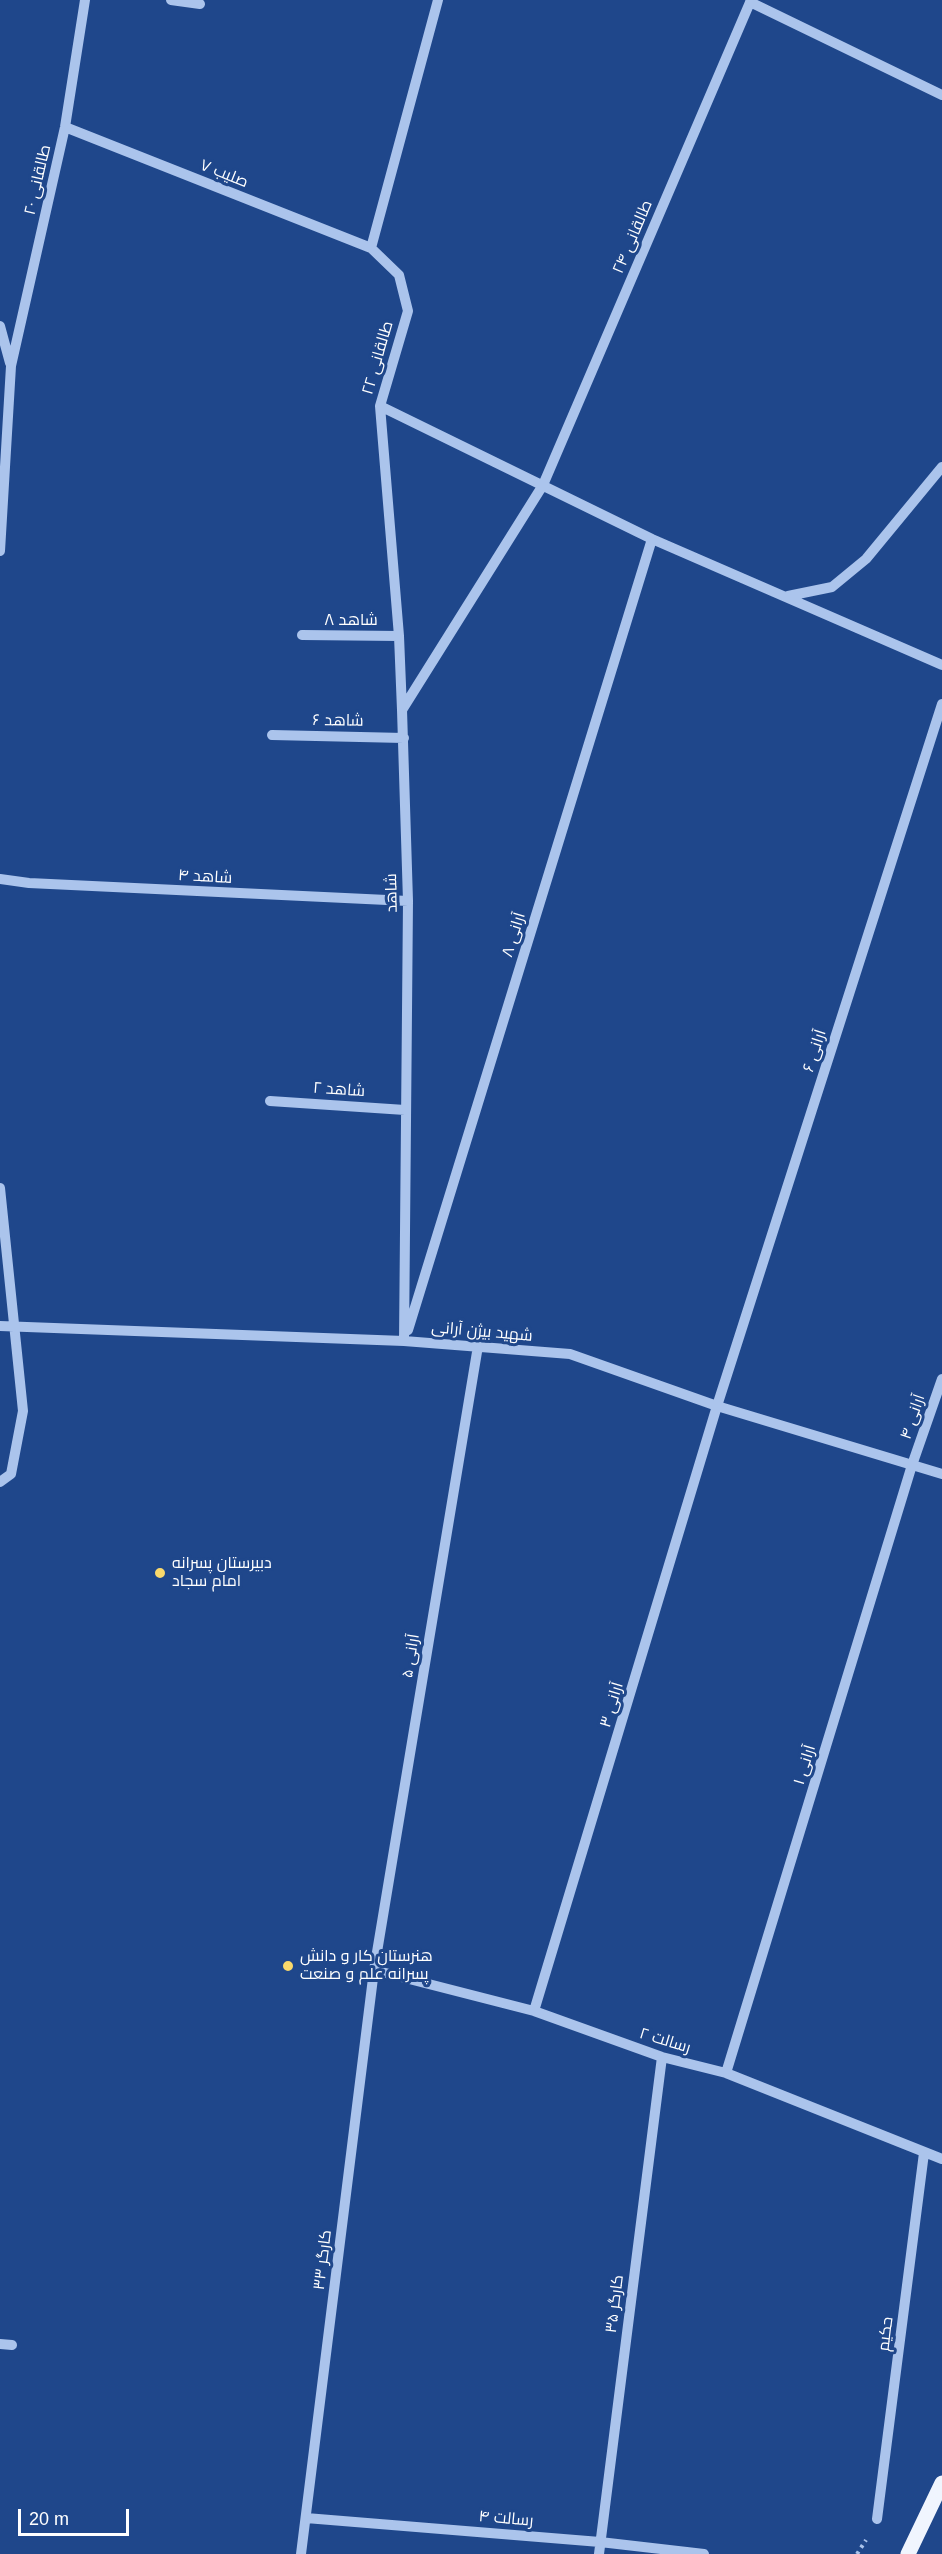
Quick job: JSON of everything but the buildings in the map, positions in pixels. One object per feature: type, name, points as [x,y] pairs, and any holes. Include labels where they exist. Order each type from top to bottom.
[{"type":"main road","points":[[908,2554],[942,2483]]},
{"type":"street","name":"طالقانی ۲۰","points":[[11,366],[65,127],[86,0]]},
{"type":"street","points":[[171,0],[200,4]]},
{"type":"street","points":[[371,248],[438,0]]},
{"type":"street","points":[[751,1],[942,95]]},
{"type":"street","name":"طالقانی ۲۴","points":[[543,485],[751,1]]},
{"type":"street","name":"صلیب ۷","points":[[65,127],[371,248]]},
{"type":"street","name":"طالقانی ۲۲","points":[[371,248],[399,275],[408,311],[380,406],[399,636],[402,710]]},
{"type":"street","points":[[0,326],[11,366],[4,408],[0,551]]},
{"type":"street","points":[[380,406],[652,539],[942,665]]},
{"type":"street","points":[[787,596],[832,587],[841,580],[866,559],[942,467]]},
{"type":"street","points":[[402,710],[543,485]]},
{"type":"street","name":"آرانی ۸","points":[[404,1341],[652,539]]},
{"type":"street","name":"شاهد ۸","points":[[302,635],[399,636]]},
{"type":"street","name":"آرانی ۶","points":[[717,1406],[942,704]]},
{"type":"street","name":"شاهد","points":[[402,710],[408,902],[404,1341]]},
{"type":"street","name":"شاهد ۶","points":[[272,735],[404,738]]},
{"type":"street","name":"شاهد ۴","points":[[0,879],[28,883],[408,902]]},
{"type":"street","name":"شاهد ۲","points":[[270,1101],[405,1110]]},
{"type":"street","points":[[0,1188],[23,1411],[11,1474],[0,1482]]},
{"type":"street","name":"شهید بیژن آرانی","points":[[0,1326],[404,1341],[570,1354],[717,1406],[942,1474]]},
{"type":"street","name":"آرانی ۵","points":[[374,1970],[478,1346]]},
{"type":"street","name":"آرانی ۴","points":[[912,1465],[942,1379]]},
{"type":"street","name":"آرانی ۳","points":[[534,2011],[717,1406]]},
{"type":"street","name":"آرانی ۱","points":[[726,2073],[912,1465]]},
{"type":"street","name":"رسالت ۲","points":[[374,1970],[534,2011],[662,2057],[726,2073],[924,2153],[942,2158]]},
{"type":"street","name":"کارگر ۳۳","points":[[301,2554],[374,1970]]},
{"type":"street","name":"کارگر ۳۵","points":[[598,2554],[662,2057]]},
{"type":"street","name":"حکیم","points":[[877,2519],[924,2153]]},
{"type":"street","points":[[0,2344],[12,2345]]},
{"type":"street","name":"رسالت ۴","points":[[306,2518],[600,2542],[704,2554]]},
{"type":"place","name":"دبیرستان پسرانه امام سجاد","points":[[160,1573]]},
{"type":"place","name":"هنرستان کار و دانش پسرانه علم و صنعت","points":[[288,1966]]}]
